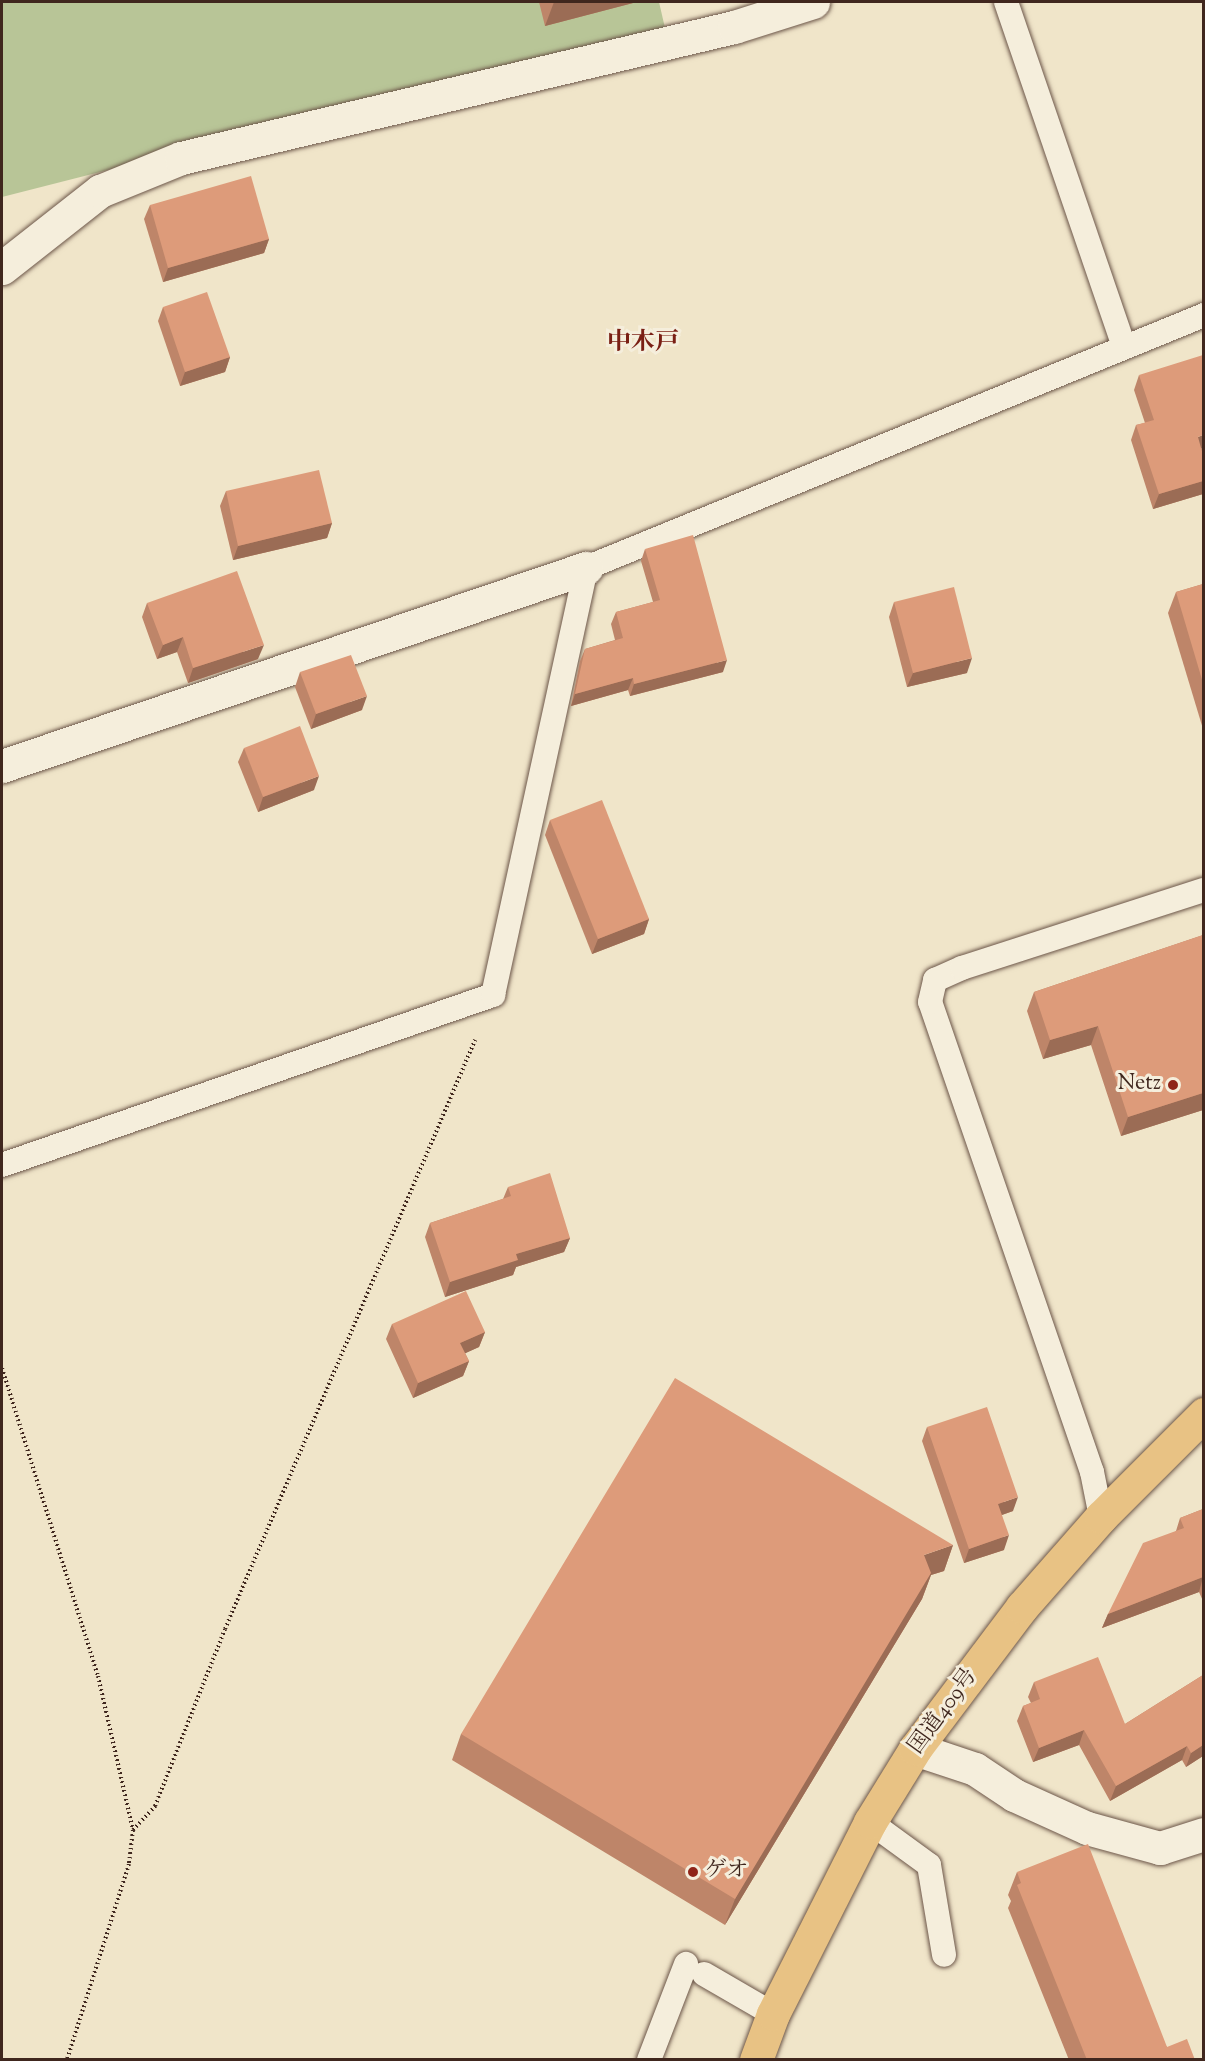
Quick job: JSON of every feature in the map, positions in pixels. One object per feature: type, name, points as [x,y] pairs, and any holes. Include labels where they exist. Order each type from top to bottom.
[{"type":"highway","name":"国道409号","points":[[756,2060],[773,2014],[870,1822],[915,1749],[1022,1607],[1101,1517],[1203,1414]]},
{"type":"street","points":[[2,268],[100,191],[181,158],[734,27],[813,2]]},
{"type":"street","points":[[2,766],[586,568]]},
{"type":"street","points":[[915,1749],[975,1769],[1014,1795],[1086,1828],[1160,1848],[1203,1834]]},
{"type":"lane","points":[[1006,2],[1124,347]]},
{"type":"lane","points":[[2,1165],[493,995],[586,568],[1203,315]]},
{"type":"lane","points":[[1101,1517],[1092,1472],[930,1002],[935,980],[962,968],[1203,890]]},
{"type":"lane","points":[[870,1822],[929,1864],[944,1955]]},
{"type":"lane","points":[[649,2060],[695,1969],[773,2014]]},
{"type":"path","points":[[133,1830],[155,1806],[225,1629],[493,995]]},
{"type":"path","points":[[2,1368],[98,1676],[133,1830],[129,1864],[67,2060]]},
{"type":"green space","points":[[2,2],[659,2],[665,28],[2,197]]},
{"type":"building","points":[[251,176],[269,239],[168,268],[150,205]]},
{"type":"building","points":[[207,292],[230,357],[185,372],[163,307]]},
{"type":"building","points":[[1203,355],[1203,435],[1198,437],[1203,455],[1203,481],[1159,494],[1136,425],[1154,420],[1139,375]]},
{"type":"building","points":[[319,470],[332,523],[238,546],[226,491]]},
{"type":"building","points":[[693,535],[727,660],[634,684],[633,678],[575,694],[585,649],[623,638],[616,612],[660,600],[645,549]]},
{"type":"building","points":[[237,571],[264,645],[193,668],[183,637],[163,645],[147,603]]},
{"type":"building","points":[[1203,584],[1203,683],[1176,592]]},
{"type":"building","points":[[954,587],[972,658],[913,673],[894,602]]},
{"type":"building","points":[[351,655],[367,696],[316,714],[300,672]]},
{"type":"building","points":[[300,726],[319,776],[263,797],[244,748]]},
{"type":"building","points":[[602,800],[649,919],[598,939],[550,820]]},
{"type":"building","points":[[1203,935],[1203,1093],[1128,1117],[1098,1026],[1050,1040],[1034,992]]},
{"type":"building","points":[[550,1173],[570,1238],[516,1254],[518,1260],[450,1282],[430,1223],[511,1196],[508,1187]]},
{"type":"building","points":[[466,1291],[485,1332],[460,1343],[469,1361],[418,1383],[392,1324]]},
{"type":"building","points":[[675,1378],[953,1545],[924,1555],[931,1573],[735,1899],[461,1734]]},
{"type":"building","points":[[987,1407],[1018,1497],[998,1504],[1009,1535],[969,1549],[927,1427]]},
{"type":"building","points":[[1203,1509],[1203,1577],[1108,1614],[1143,1543],[1184,1528],[1180,1518]]},
{"type":"building","points":[[1098,1657],[1125,1724],[1203,1675],[1203,1745],[1191,1753],[1187,1746],[1116,1786],[1084,1730],[1039,1748],[1023,1706],[1040,1699],[1034,1682]]},
{"type":"building","points":[[1088,1844],[1167,2047],[1187,2039],[1195,2060],[1087,2060],[1017,1885],[1021,1883],[1017,1872]]},
{"type":"place","name":"Netz","points":[[1173,1085]]},
{"type":"place","name":"ゲオ","points":[[693,1872]]},
{"type":"district","name":"中木戸","points":[[643,344]]}]
